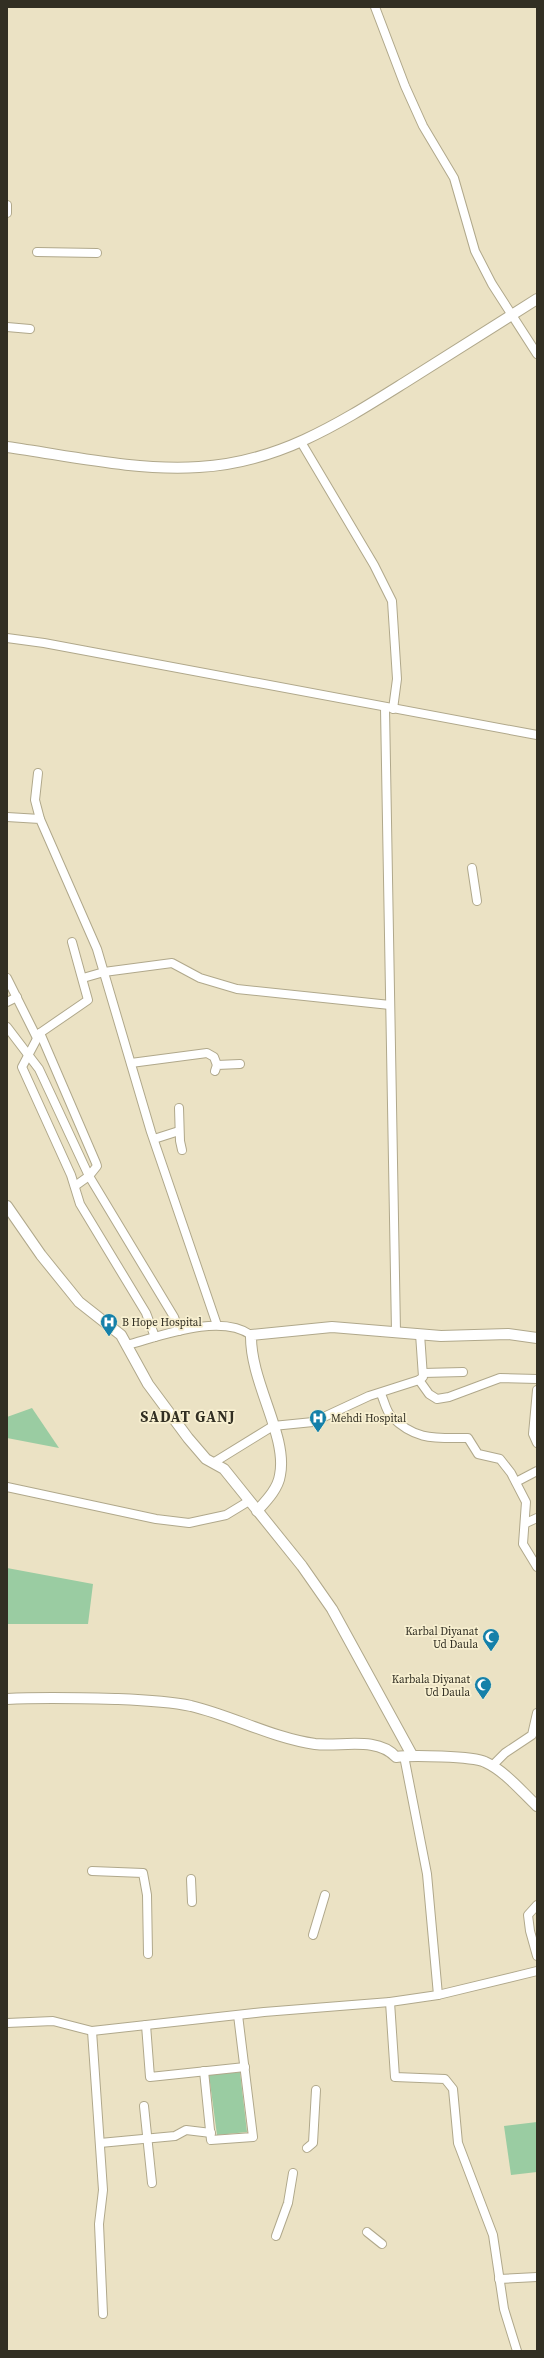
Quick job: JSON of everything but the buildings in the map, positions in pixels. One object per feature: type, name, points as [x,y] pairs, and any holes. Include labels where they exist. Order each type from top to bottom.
[{"type":"street","points":[[375,7],[405,86],[423,126],[454,178],[475,252],[492,284],[537,354]]},
{"type":"street","points":[[7,205],[7,213]]},
{"type":"street","points":[[37,252],[96,253]]},
{"type":"street","points":[[7,447],[150,468],[197,467],[255,458],[300,442],[331,428],[537,299]]},
{"type":"street","points":[[7,327],[30,328]]},
{"type":"street","points":[[300,442],[374,565],[392,601],[397,679],[389,708],[390,1005],[396,1332]]},
{"type":"street","points":[[7,638],[44,643],[537,736]]},
{"type":"street","points":[[38,773],[35,800],[40,818],[97,949],[154,1139],[217,1325]]},
{"type":"street","points":[[7,817],[40,818]]},
{"type":"street","points":[[472,868],[478,901]]},
{"type":"street","points":[[72,942],[88,1000],[39,1036],[22,1067],[75,1186],[80,1204],[146,1313],[155,1337]]},
{"type":"street","points":[[83,978],[104,972],[172,963],[200,978],[237,988],[390,1005]]},
{"type":"street","points":[[7,978],[16,997],[39,1036],[96,1160],[97,1166],[89,1176],[75,1186]]},
{"type":"street","points":[[7,1002],[16,997]]},
{"type":"street","points":[[7,1027],[39,1068],[89,1176],[174,1317],[179,1331]]},
{"type":"street","points":[[131,1063],[207,1053],[214,1057],[216,1068],[240,1064]]},
{"type":"street","points":[[179,1108],[182,1150]]},
{"type":"street","points":[[154,1139],[180,1131]]},
{"type":"street","points":[[7,1206],[41,1255],[79,1302],[121,1334],[148,1384],[188,1438],[206,1459],[224,1470],[302,1566],[332,1609],[408,1755],[427,1874],[438,1996]]},
{"type":"street","points":[[127,1345],[179,1331],[217,1325],[242,1329],[251,1336],[332,1327],[441,1336],[508,1334],[537,1338]]},
{"type":"street","points":[[420,1334],[421,1376],[429,1394],[437,1399],[449,1397],[500,1378],[537,1379]]},
{"type":"street","points":[[251,1336],[251,1349],[256,1376],[282,1458],[280,1476],[271,1494],[258,1511]]},
{"type":"street","points":[[213,1463],[273,1426],[313,1422],[369,1396],[381,1394],[421,1376],[463,1372]]},
{"type":"street","points":[[537,1392],[533,1434],[537,1443]]},
{"type":"street","points":[[381,1394],[390,1415],[417,1435],[429,1438],[468,1438],[478,1454],[500,1459],[516,1482],[526,1502],[526,1523],[523,1544],[537,1567]]},
{"type":"street","points":[[516,1482],[537,1471]]},
{"type":"street","points":[[7,1487],[156,1519],[189,1523],[226,1515],[249,1501]]},
{"type":"street","points":[[526,1523],[537,1518]]},
{"type":"street","points":[[7,1699],[51,1697],[138,1700],[190,1706],[280,1735],[312,1743],[362,1744],[389,1749],[396,1757],[408,1755],[483,1761],[492,1766],[537,1806]]},
{"type":"street","points":[[492,1766],[505,1753],[532,1735],[537,1713]]},
{"type":"street","points":[[92,1871],[144,1873],[147,1895],[148,1954]]},
{"type":"street","points":[[191,1879],[192,1902]]},
{"type":"street","points":[[313,1935],[325,1895]]},
{"type":"street","points":[[537,1905],[528,1915],[530,1931],[537,1956]]},
{"type":"street","points":[[7,2023],[53,2021],[92,2031],[238,2015],[390,2002],[438,1996],[537,1971]]},
{"type":"street","points":[[390,2002],[395,2077],[445,2079],[453,2089],[458,2143],[492,2235],[504,2309],[517,2351]]},
{"type":"street","points":[[204,2071],[212,2140],[253,2137],[238,2015]]},
{"type":"street","points":[[146,2025],[150,2077],[244,2067]]},
{"type":"street","points":[[92,2031],[104,2190],[99,2224],[103,2314]]},
{"type":"street","points":[[307,2148],[313,2143],[316,2090]]},
{"type":"street","points":[[144,2106],[152,2183]]},
{"type":"street","points":[[100,2143],[175,2136],[186,2130],[211,2133]]},
{"type":"street","points":[[276,2236],[288,2203],[293,2173]]},
{"type":"street","points":[[368,2232],[382,2244]]},
{"type":"street","points":[[499,2279],[537,2277]]},
{"type":"green space","points":[[32,1408],[59,1448],[7,1438],[7,1417]]},
{"type":"green space","points":[[7,1568],[93,1584],[88,1624],[7,1624]]},
{"type":"green space","points":[[240,2072],[247,2132],[217,2135],[209,2075]]},
{"type":"green space","points":[[537,2122],[537,2172],[511,2175],[504,2126]]},
{"type":"place","name":"B Hope Hospital","points":[[109,1337]]},
{"type":"place","name":"Mehdi Hospital","points":[[318,1433]]},
{"type":"place","name":"Karbal Diyanat Ud Daula","points":[[491,1652]]},
{"type":"place","name":"Karbala Diyanat Ud Daula","points":[[483,1700]]},
{"type":"district","name":"SADAT GANJ","points":[[188,1416]]}]
